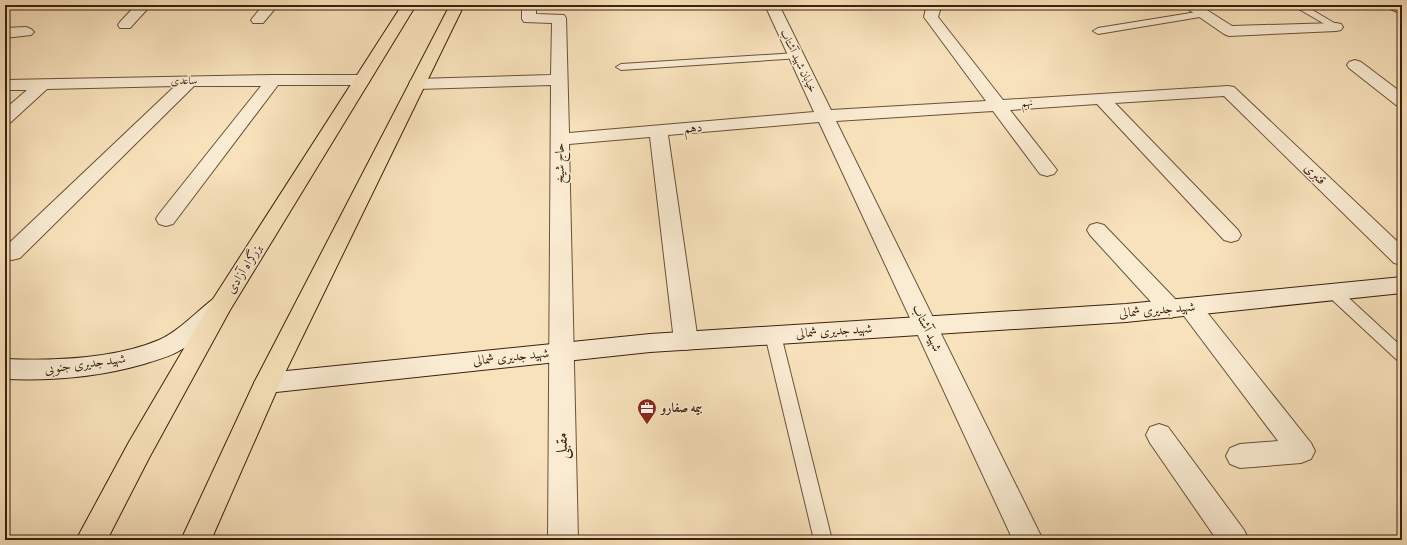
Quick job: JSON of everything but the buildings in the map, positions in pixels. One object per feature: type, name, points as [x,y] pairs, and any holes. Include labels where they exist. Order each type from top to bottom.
[{"type":"highway","name":"بزرگراه آزادی","points":[[91,540],[139,450],[221,305],[409,5]]},
{"type":"highway","points":[[196,540],[267,383],[457,5]]},
{"type":"street","points":[[125,25],[144,5]]},
{"type":"street","points":[[258,20],[271,5]]},
{"type":"street","name":"حاج شیخ","points":[[529,5],[529,19],[559,18],[561,352]]},
{"type":"street","name":"خیابان شهید آشتاب","points":[[772,5],[825,116]]},
{"type":"street","points":[[931,5],[934,7],[931,17],[1047,170]]},
{"type":"street","points":[[1189,5],[1229,31],[1336,27]]},
{"type":"street","points":[[1393,5],[1402,10]]},
{"type":"street","points":[[5,33],[26,32]]},
{"type":"street","points":[[1355,65],[1402,101]]},
{"type":"street","points":[[166,219],[274,80]]},
{"type":"street","name":"ساعدی","points":[[5,85],[190,81],[362,80]]},
{"type":"street","points":[[417,84],[560,80]]},
{"type":"street","points":[[12,253],[190,81]]},
{"type":"street","points":[[5,118],[43,84]]},
{"type":"street","name":"نهم","points":[[825,116],[1228,91]]},
{"type":"street","name":"قنبری","points":[[1228,91],[1402,258]]},
{"type":"street","points":[[1101,99],[1231,235]]},
{"type":"street","name":"دهم","points":[[560,139],[825,116]]},
{"type":"street","name":"شهید آشتاب","points":[[825,116],[1028,540]]},
{"type":"street","points":[[658,131],[686,340]]},
{"type":"street","points":[[1097,230],[1180,308],[1301,452],[1240,456]]},
{"type":"street","name":"شهید جدیری شمالی","points":[[267,383],[686,340],[1126,313],[1402,285]]},
{"type":"street","name":"شهید جدیری جنوبی","points":[[5,369],[34,371],[117,362],[169,346],[221,305]]},
{"type":"street","name":"مقبلی","points":[[561,352],[563,540]]},
{"type":"street","points":[[1159,435],[1234,540]]},
{"type":"lane","points":[[1297,5],[1336,27]]},
{"type":"lane","points":[[1098,31],[1203,14]]},
{"type":"lane","points":[[621,67],[796,56]]},
{"type":"lane","points":[[1333,292],[1402,356]]},
{"type":"lane","points":[[772,335],[823,540]]},
{"type":"place","name":"بیمه صفارو","points":[[647,425]]}]
